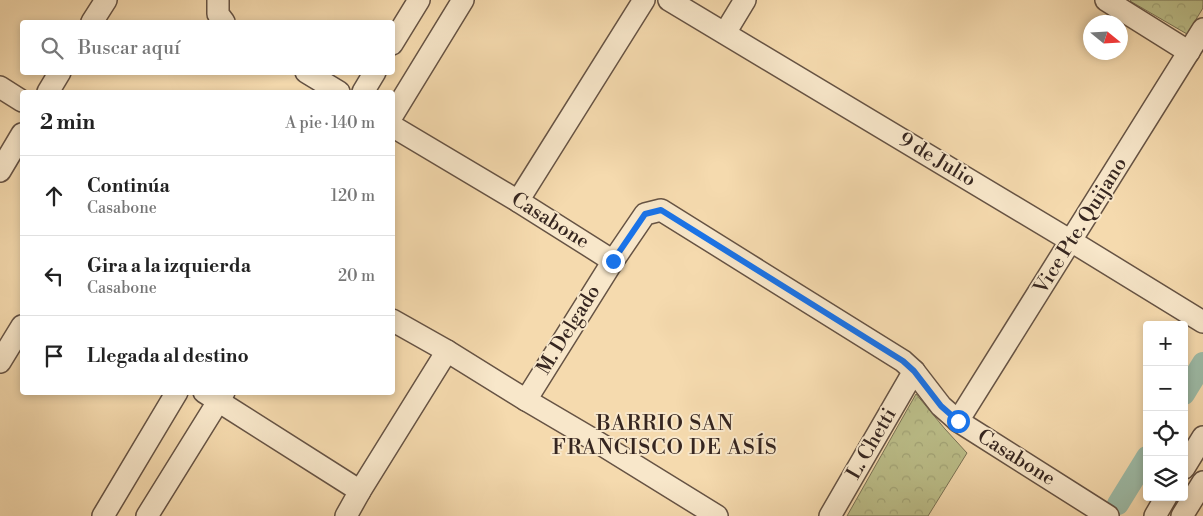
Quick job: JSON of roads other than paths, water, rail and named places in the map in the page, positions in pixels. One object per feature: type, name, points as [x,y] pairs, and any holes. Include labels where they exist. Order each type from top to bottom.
[{"type":"street","points":[[93,20],[106,0]]},
{"type":"street","points":[[395,39],[419,0]]},
{"type":"street","points":[[395,111],[463,0]]},
{"type":"street","points":[[518,201],[644,0]]},
{"type":"street","name":"9 de Julio","points":[[669,0],[1203,322]]},
{"type":"street","points":[[725,33],[745,0]]},
{"type":"street","points":[[1110,1],[1189,52]]},
{"type":"street","name":"Vice Pte. Quijano","points":[[958,421],[1203,30]]},
{"type":"street","points":[[49,90],[58,75]]},
{"type":"street","points":[[311,75],[336,90]]},
{"type":"street","points":[[364,90],[373,75]]},
{"type":"street","points":[[0,87],[20,99]]},
{"type":"street","name":"Casabone","points":[[395,128],[518,201],[613,261],[645,214],[661,210],[903,361],[914,371],[941,406],[958,421],[1108,516]]},
{"type":"street","points":[[0,171],[20,137]]},
{"type":"street","name":"M. Delgado","points":[[526,400],[613,261]]},
{"type":"street","points":[[395,322],[447,350],[717,516]]},
{"type":"street","points":[[0,362],[12,333]]},
{"type":"street","points":[[346,516],[447,350]]},
{"type":"street","name":"L. Chetti","points":[[830,516],[914,371]]},
{"type":"street","points":[[103,516],[175,395]]},
{"type":"street","points":[[147,516],[215,395],[360,491]]},
{"type":"street","points":[[1188,461],[1203,437]]},
{"type":"street","points":[[1190,505],[1203,482]]},
{"type":"street","points":[[1155,516],[1164,501]]},
{"type":"waterway","points":[[1188,387],[1203,363]]},
{"type":"waterway","points":[[1118,504],[1143,463]]},
{"type":"district","name":"BARRIO SAN FRANCISCO DE ASÍS","points":[[665,436]]}]
